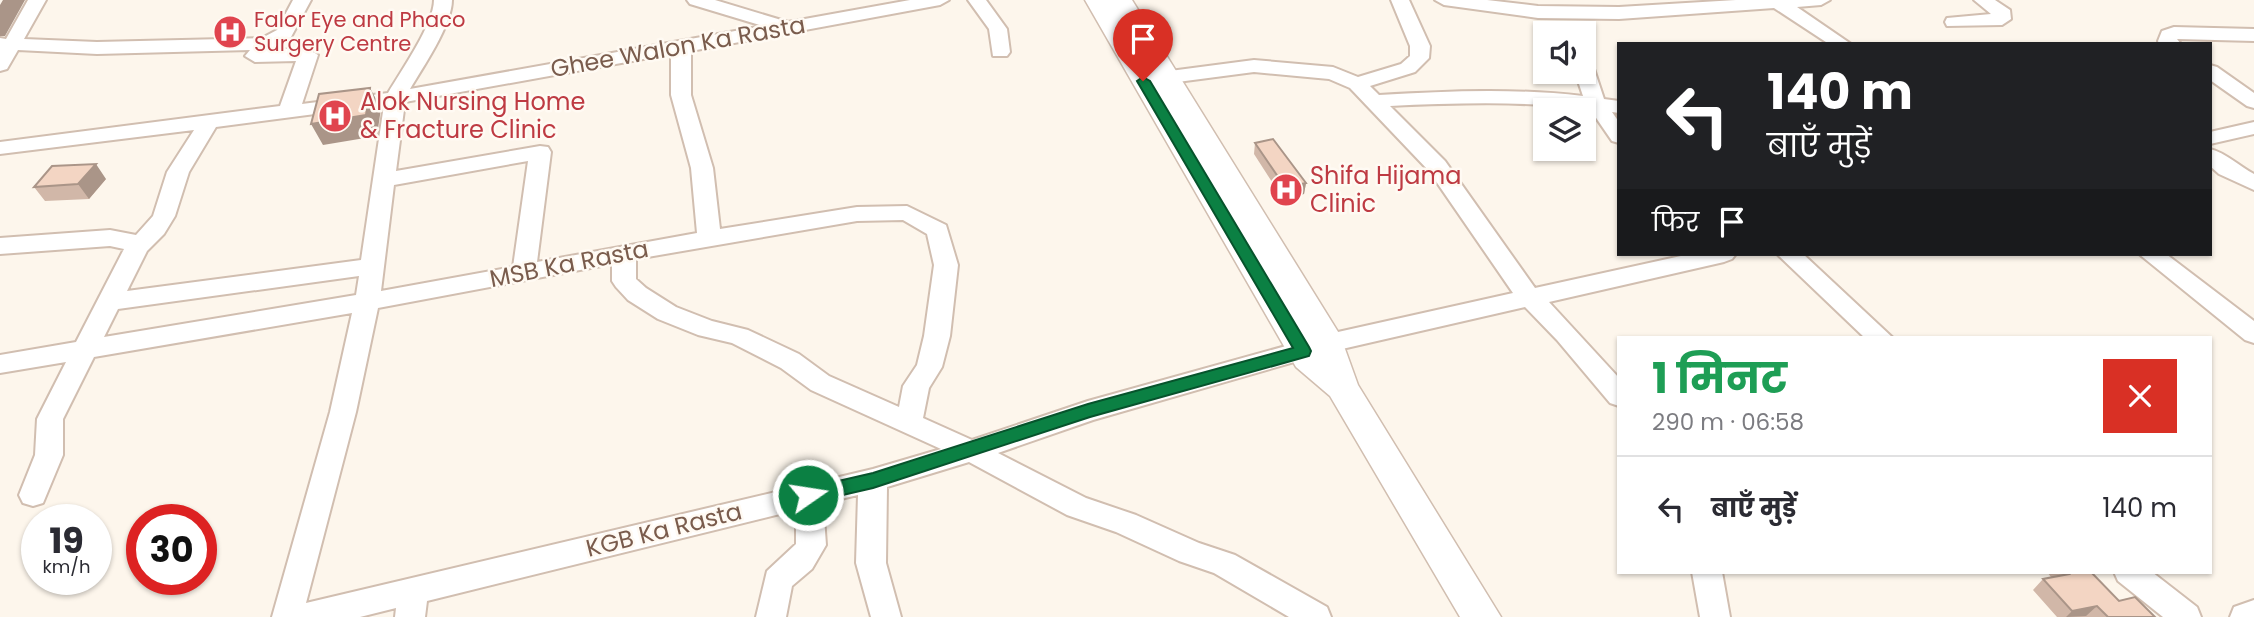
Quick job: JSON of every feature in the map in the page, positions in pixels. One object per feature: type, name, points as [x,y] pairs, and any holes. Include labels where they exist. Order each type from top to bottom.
[{"type":"street","points":[[0,65],[7,44],[37,0]]},
{"type":"street","points":[[289,111],[308,55],[256,56],[266,44],[284,33],[302,0]]},
{"type":"street","points":[[287,617],[343,412],[368,302],[396,98],[426,45],[443,7],[443,0]]},
{"type":"street","points":[[696,0],[787,27]]},
{"type":"street","points":[[816,0],[826,20]]},
{"type":"street","name":"Ghee Walon Ka Rasta","points":[[0,148],[396,98],[826,20],[875,6],[940,0]]},
{"type":"street","points":[[977,0],[998,29],[1000,52]]},
{"type":"street","points":[[1097,0],[1155,79],[1316,347],[1320,372],[1342,387],[1481,617]]},
{"type":"street","points":[[1120,0],[1155,79]]},
{"type":"street","points":[[1357,85],[1408,68],[1419,58],[1420,46],[1400,0]]},
{"type":"street","points":[[1444,0],[1544,12],[1619,13],[1821,0]]},
{"type":"street","points":[[1954,22],[2002,19],[2003,14],[1983,0]]},
{"type":"street","points":[[1778,2],[1839,42]]},
{"type":"street","points":[[1544,12],[1550,21]]},
{"type":"street","points":[[2169,42],[2169,36],[2174,33],[2254,35]]},
{"type":"street","points":[[7,44],[97,48],[266,44]]},
{"type":"street","points":[[681,46],[681,95],[702,168],[709,237]]},
{"type":"street","points":[[1155,79],[1254,66],[1333,73],[1357,85],[1437,166],[1528,296],[1566,334],[1617,394]]},
{"type":"street","points":[[2219,83],[2254,102]]},
{"type":"street","points":[[1375,101],[1486,95],[1549,98]]},
{"type":"street","points":[[1596,104],[1617,107]]},
{"type":"street","points":[[1596,104],[1617,134]]},
{"type":"street","points":[[33,495],[49,455],[50,419],[137,247],[156,229],[164,216],[178,172],[209,122]]},
{"type":"street","points":[[2212,138],[2254,128]]},
{"type":"street","points":[[384,180],[540,152],[524,272]]},
{"type":"street","points":[[2212,157],[2227,169],[2254,183]]},
{"type":"street","name":"MSB Ka Rasta","points":[[0,364],[368,302],[709,237],[857,214],[907,213],[938,230],[946,265],[937,336],[929,367],[916,387],[909,423]]},
{"type":"street","points":[[0,246],[110,238],[128,240],[137,247]]},
{"type":"street","points":[[624,254],[624,281],[637,294],[667,313],[707,329],[739,336],[790,361],[820,383],[971,451],[1077,507],[1126,523],[1224,565],[1316,617]]},
{"type":"street","name":"KGB Ka Rasta","points":[[305,617],[411,604],[808,495],[873,480],[971,451],[1088,411],[1316,347],[1709,256]]},
{"type":"street","points":[[1791,256],[1879,336]]},
{"type":"street","points":[[2154,256],[2254,334]]},
{"type":"street","points":[[110,302],[373,266]]},
{"type":"street","points":[[873,480],[871,563],[886,617]]},
{"type":"street","points":[[771,617],[778,580],[803,562],[812,547],[808,495]]},
{"type":"street","points":[[1707,574],[1715,617]]},
{"type":"street","points":[[2132,574],[2186,617]]},
{"type":"street","points":[[2245,617],[2254,612]]},
{"type":"building","points":[[370,88],[366,115],[311,124],[319,94]]},
{"type":"building","points":[[1273,139],[1306,183],[1285,187],[1255,143]]},
{"type":"building","points":[[96,164],[78,184],[34,187],[52,166]]},
{"type":"building","points":[[2069,574],[2093,574],[2119,601],[2135,597],[2155,617],[2108,617],[2097,606],[2072,611],[2043,579]]},
{"type":"place","name":"Falor Eye and Phaco Surgery Centre","points":[[230,32]]},
{"type":"place","name":"Alok Nursing Home & Fracture Clinic","points":[[335,116]]},
{"type":"place","name":"Shifa Hijama Clinic","points":[[1286,190]]},
{"type":"route","points":[[808,495],[873,480],[971,451],[1088,411],[1303,351],[1143,81]]}]
